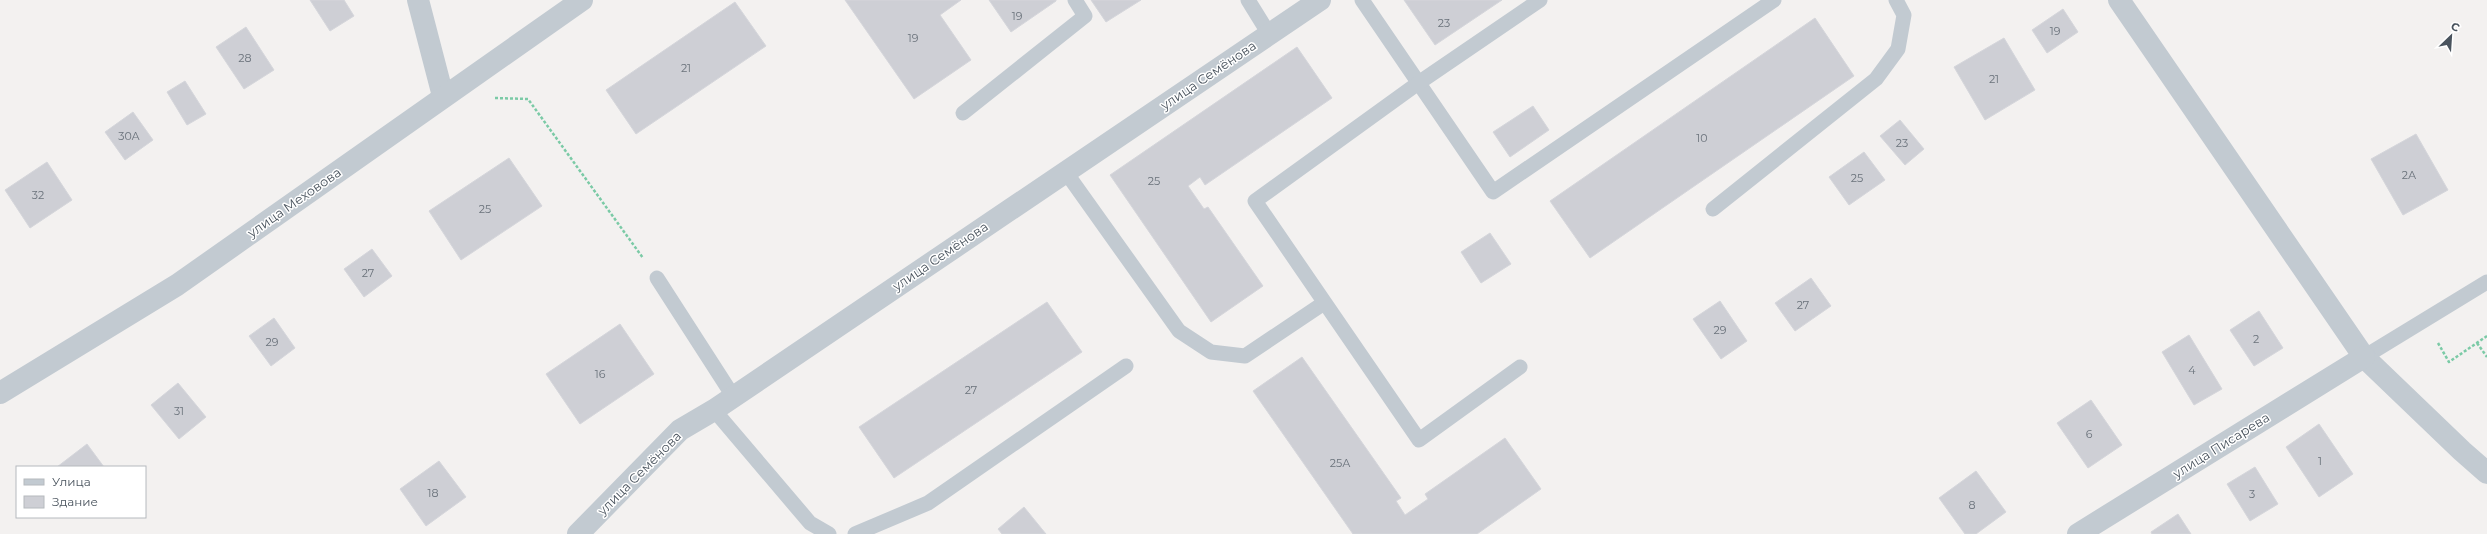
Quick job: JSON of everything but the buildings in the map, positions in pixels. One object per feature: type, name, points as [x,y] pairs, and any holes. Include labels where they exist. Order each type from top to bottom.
[{"type":"street","points":[[418,0],[443,96]]},
{"type":"street","name":"улица Меховова","points":[[0,393],[177,285],[443,96],[582,0]]},
{"type":"street","name":"улица Семёнова","points":[[578,534],[680,430],[714,410],[1065,171],[1320,0]]},
{"type":"street","points":[[2119,0],[2364,357],[2487,473]]},
{"type":"street","name":"улица Писарева","points":[[2078,534],[2364,357]]},
{"type":"lane","points":[[963,113],[1085,16],[1075,0]]},
{"type":"lane","points":[[1248,0],[1269,34]]},
{"type":"lane","points":[[1362,0],[1418,84],[1494,192],[1774,0]]},
{"type":"lane","points":[[1520,367],[1420,440],[1324,303],[1255,200],[1418,84],[1540,0]]},
{"type":"lane","points":[[1713,209],[1876,79],[1898,49],[1904,15],[1896,0]]},
{"type":"lane","points":[[1065,171],[1179,331],[1210,352],[1245,356],[1324,303]]},
{"type":"lane","points":[[657,278],[733,396]]},
{"type":"lane","points":[[2364,357],[2487,282]]},
{"type":"lane","points":[[855,534],[928,503],[1126,366]]},
{"type":"lane","points":[[714,410],[810,524],[829,534]]},
{"type":"path","points":[[489,98],[528,99],[657,278]]},
{"type":"path","points":[[2424,320],[2449,362],[2487,336]]},
{"type":"path","points":[[2477,343],[2487,357]]}]
